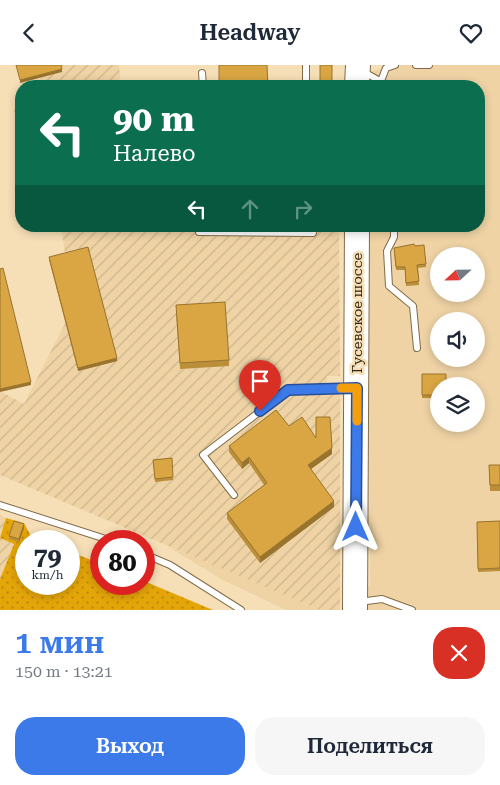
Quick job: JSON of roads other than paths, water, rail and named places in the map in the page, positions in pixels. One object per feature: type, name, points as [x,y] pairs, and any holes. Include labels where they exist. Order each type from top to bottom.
[{"type":"highway","name":"Гусевское шоссе","points":[[355,606],[357,232]]},
{"type":"lane","points":[[306,65],[306,80]]},
{"type":"lane","points":[[382,80],[386,68],[395,65]]},
{"type":"lane","points":[[416,65],[429,65]]},
{"type":"lane","points":[[202,73],[203,80]]},
{"type":"lane","points":[[358,73],[379,80]]},
{"type":"lane","points":[[199,232],[313,232]]},
{"type":"lane","points":[[394,232],[394,237],[386,251],[390,286],[413,306],[417,348]]},
{"type":"lane","points":[[234,495],[203,455],[288,390],[357,388]]},
{"type":"lane","points":[[0,505],[90,534]]},
{"type":"lane","points":[[155,559],[170,565],[241,610]]},
{"type":"lane","points":[[355,606],[382,599],[412,610]]}]
